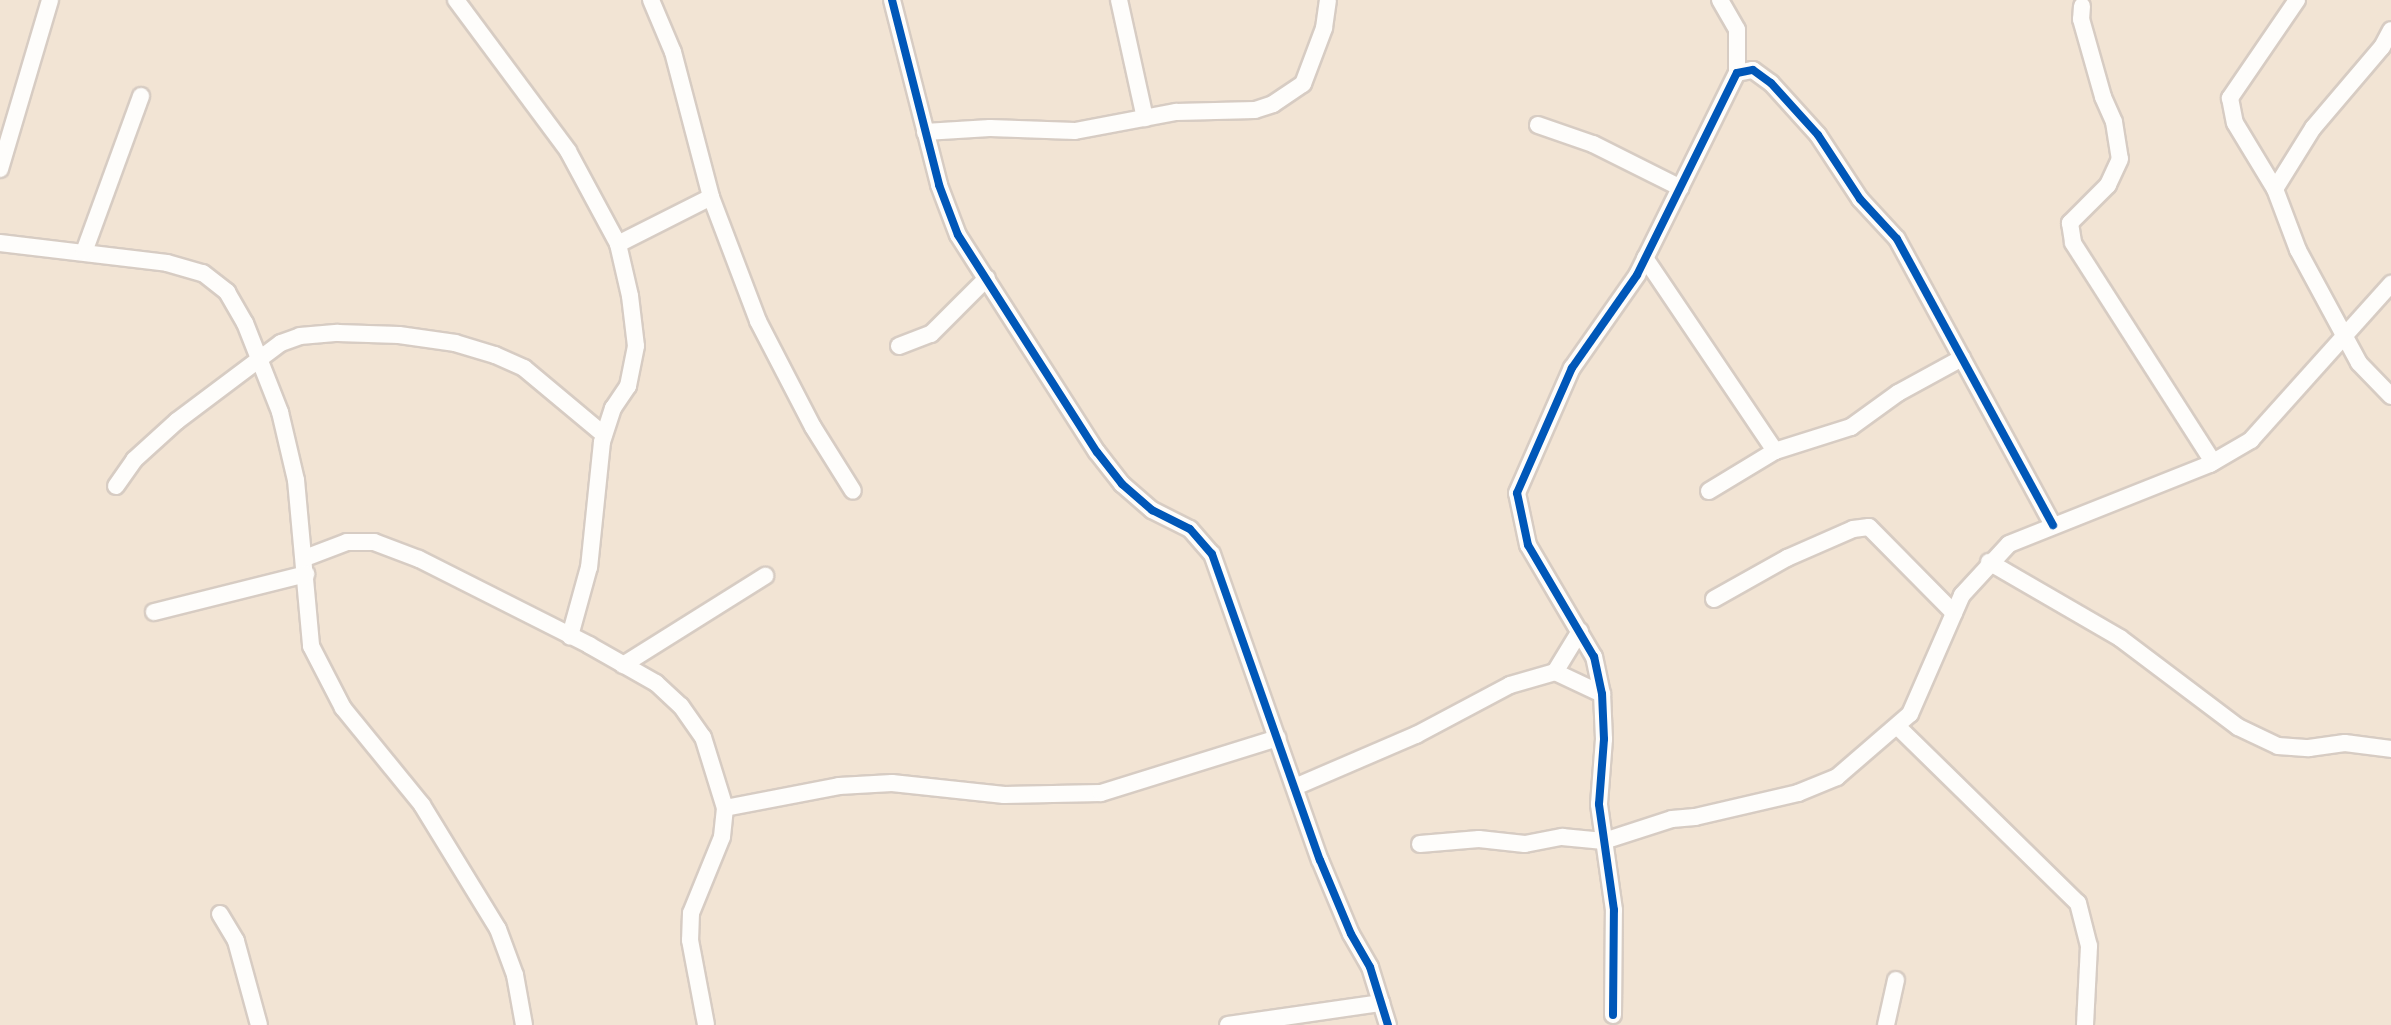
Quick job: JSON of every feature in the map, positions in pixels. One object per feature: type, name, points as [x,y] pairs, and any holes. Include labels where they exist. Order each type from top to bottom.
[{"type":"street","points":[[0,169],[50,0]]},
{"type":"street","points":[[456,0],[562,141],[605,215],[618,244],[630,296],[636,346],[628,386],[613,408],[604,435],[589,567],[570,636]]},
{"type":"street","points":[[651,0],[673,52],[711,197],[764,333],[813,427],[853,491]]},
{"type":"street","points":[[892,0],[939,185],[958,235],[1097,452],[1122,484],[1152,510],[1190,529],[1212,554],[1320,860],[1351,934],[1370,967],[1388,1025]]},
{"type":"street","points":[[1119,0],[1145,118]]},
{"type":"street","points":[[925,132],[990,128],[1075,131],[1176,112],[1255,110],[1288,97],[1303,84],[1324,28],[1328,0]]},
{"type":"street","points":[[1613,1015],[1614,910],[1599,804],[1604,739],[1602,694],[1594,657],[1528,545],[1517,493],[1572,368],[1645,258],[1737,73],[1737,30],[1720,0]]},
{"type":"street","points":[[2297,0],[2230,98],[2235,123],[2275,189],[2298,250],[2359,363],[2391,396]]},
{"type":"street","points":[[2082,6],[2081,19],[2103,97],[2114,122],[2120,159],[2108,185],[2070,223],[2073,243],[2213,462]]},
{"type":"street","points":[[2275,189],[2313,128],[2382,47],[2391,30]]},
{"type":"street","points":[[1737,73],[1753,70],[1771,83],[1818,135],[1860,199],[1897,239],[2053,525]]},
{"type":"street","points":[[84,252],[141,96]]},
{"type":"street","points":[[1538,125],[1593,144],[1681,188]]},
{"type":"street","points":[[618,244],[711,197]]},
{"type":"street","points":[[0,243],[167,263],[203,273],[227,292],[245,323],[280,412],[296,480],[311,646],[327,681],[359,730],[422,805],[498,929],[515,975],[524,1025]]},
{"type":"street","points":[[1645,258],[1775,451]]},
{"type":"street","points":[[899,346],[931,334],[987,278]]},
{"type":"street","points":[[1420,844],[1479,839],[1525,844],[1562,837],[1604,841],[1672,819],[1695,817],[1798,793],[1837,777],[1910,714],[1962,595],[1989,562],[2009,544],[2213,462],[2251,440],[2391,284]]},
{"type":"street","points":[[116,486],[134,460],[177,421],[281,343],[300,336],[338,333],[399,335],[455,343],[524,368],[604,435]]},
{"type":"street","points":[[1709,491],[1775,451],[1851,427],[1898,393],[1962,358]]},
{"type":"street","points":[[1714,599],[1787,558],[1853,529],[1869,527],[1954,613]]},
{"type":"street","points":[[154,612],[306,566],[347,542],[374,542],[419,559],[656,683],[681,706],[703,737],[725,808],[722,837],[691,913],[690,940],[706,1025]]},
{"type":"street","points":[[1989,562],[2120,638],[2238,727],[2278,746],[2309,748],[2345,743],[2391,749]]},
{"type":"street","points":[[623,665],[765,576]]},
{"type":"street","points":[[1555,672],[1580,631]]},
{"type":"street","points":[[1295,787],[1416,735],[1510,685],[1555,672],[1602,694]]},
{"type":"street","points":[[1897,726],[2078,903],[2089,946],[2085,1025]]},
{"type":"street","points":[[725,808],[839,786],[892,783],[1004,795],[1101,793],[1278,738]]},
{"type":"street","points":[[220,914],[236,941],[259,1025]]},
{"type":"street","points":[[1886,1025],[1896,980]]},
{"type":"street","points":[[1228,1025],[1381,1003]]},
{"type":"shaded area","points":[[0,0],[2391,0],[2391,1025],[0,1025]]},
{"type":"cycle path","points":[[892,0],[939,185],[958,235],[1097,452],[1122,484],[1152,510],[1190,529],[1212,554],[1320,860],[1351,934],[1370,967],[1388,1025]]},
{"type":"cycle path","points":[[1613,1015],[1614,910],[1599,804],[1604,739],[1602,694],[1594,657],[1528,545],[1517,493],[1572,368],[1637,275],[1737,73],[1753,70],[1771,83],[1818,135],[1860,199],[1897,239],[2053,525]]}]
